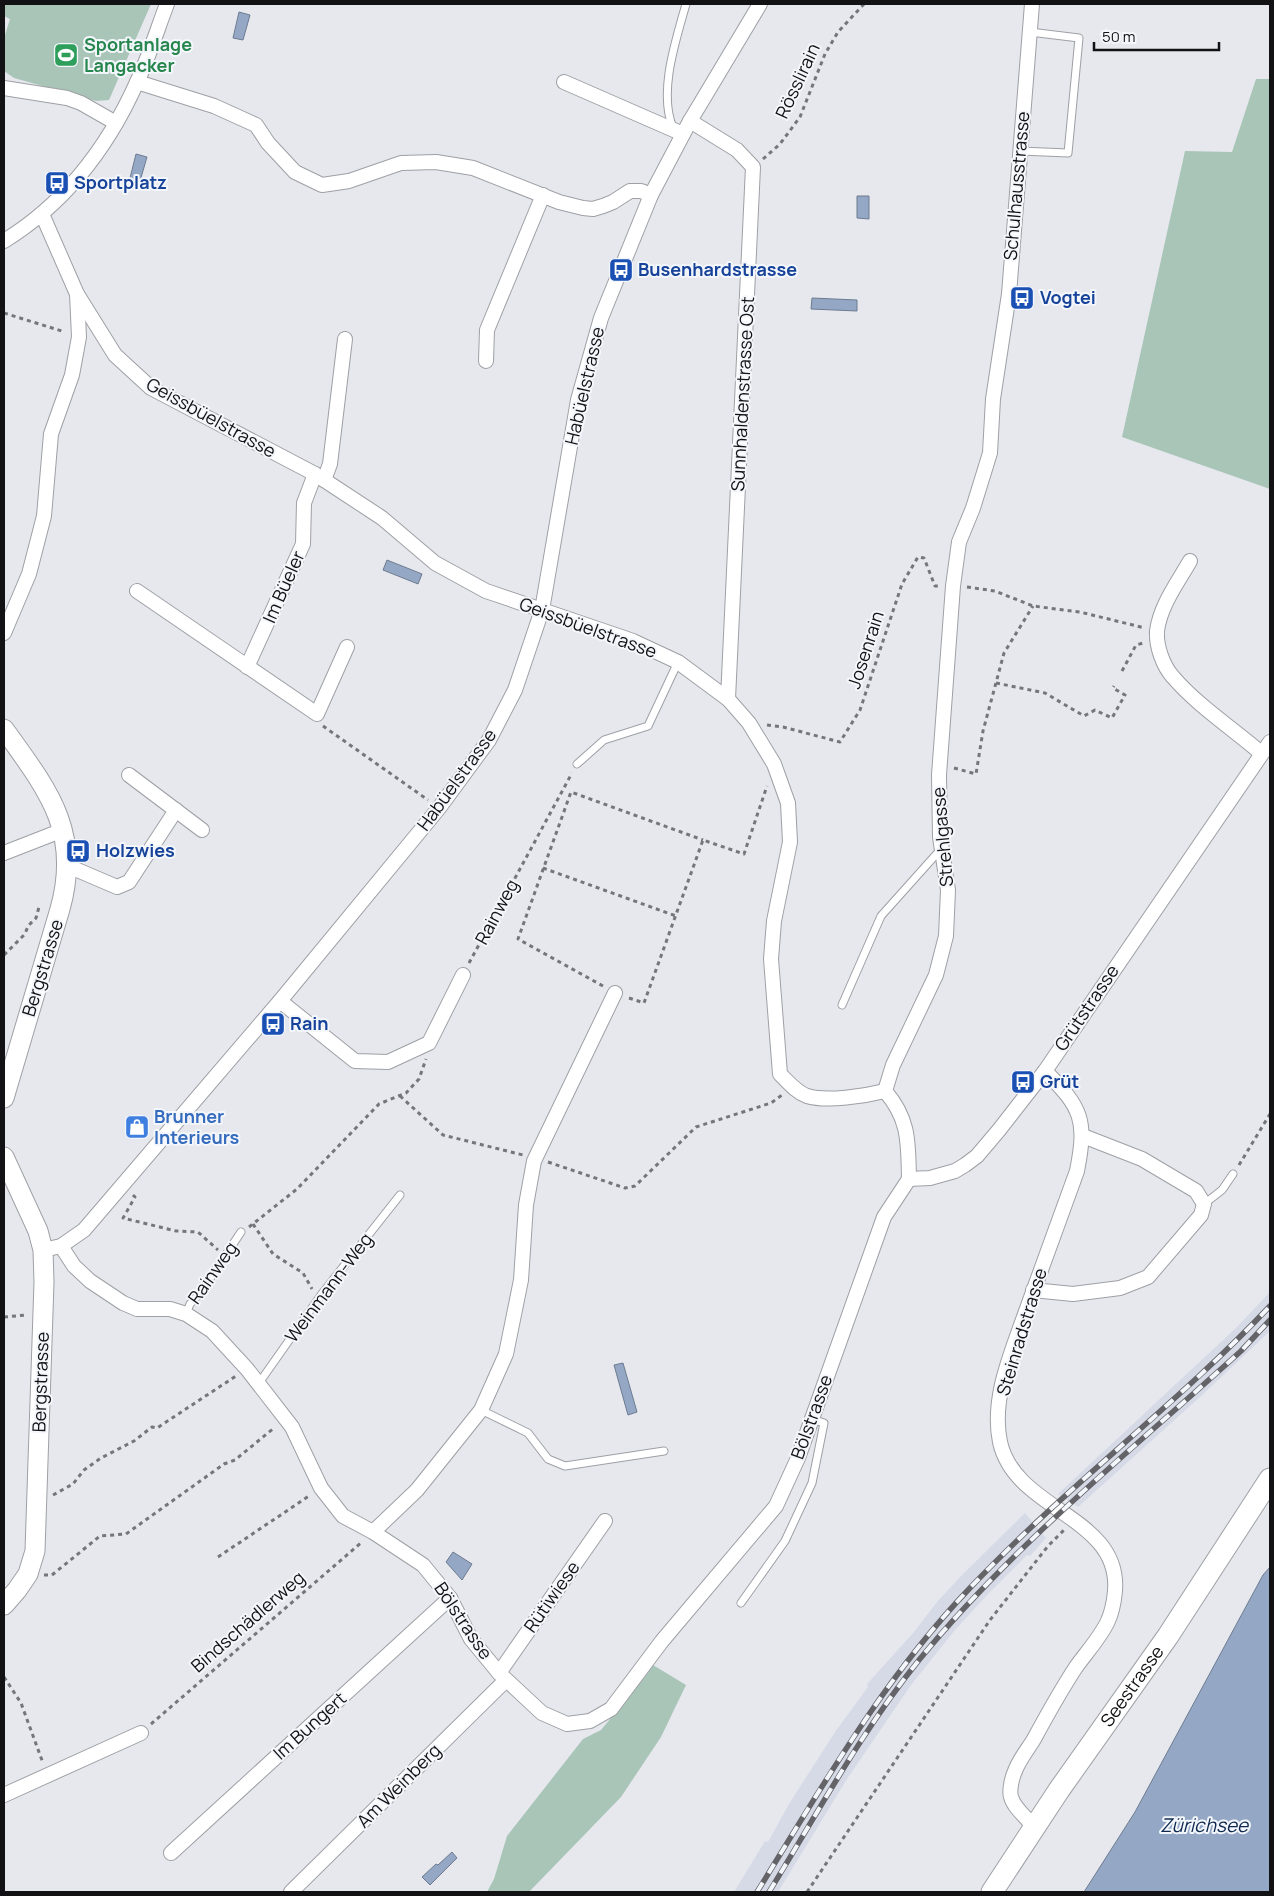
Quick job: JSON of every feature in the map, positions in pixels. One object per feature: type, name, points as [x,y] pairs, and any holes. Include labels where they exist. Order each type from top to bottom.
[{"type":"main road","name":"Seestrasse","points":[[992,1892],[1058,1790],[1168,1636],[1270,1479]]},
{"type":"street","points":[[4,242],[42,214],[88,165],[116,123],[137,82],[168,4]]},
{"type":"street","name":"Habüelstrasse","points":[[52,1248],[84,1230],[280,1001],[439,808],[489,740],[515,690],[542,610],[578,400],[601,318],[678,132],[690,121],[760,4]]},
{"type":"street","name":"Schulhausstrasse","points":[[959,542],[973,508],[990,453],[993,398],[1008,294],[1032,4]]},
{"type":"street","points":[[137,82],[214,106],[256,124],[268,143],[295,172],[322,185],[349,181],[402,164],[436,162],[473,168],[559,202],[593,209],[614,202],[630,191],[641,191],[651,194]]},
{"type":"street","points":[[564,82],[678,132]]},
{"type":"street","points":[[4,88],[67,98],[81,103],[116,123]]},
{"type":"street","points":[[690,121],[737,150],[753,167]]},
{"type":"street","name":"Sunnhaldenstrasse Ost","points":[[728,699],[753,167]]},
{"type":"street","points":[[486,361],[487,330],[543,195]]},
{"type":"street","name":"Geissbüelstrasse","points":[[42,214],[78,294],[115,355],[151,388],[320,477],[382,518],[435,563],[486,591],[633,641],[678,662],[728,699],[749,724],[774,764],[788,803],[790,842],[774,921],[771,959],[780,1074],[792,1087]]},
{"type":"street","points":[[4,633],[29,574],[44,516],[52,434],[72,375],[79,337],[78,294]]},
{"type":"street","points":[[320,477],[330,464],[345,339]]},
{"type":"street","name":"Im Büeler","points":[[248,667],[304,544],[304,504],[320,477]]},
{"type":"street","name":"Strehlgasse","points":[[885,1091],[892,1065],[936,975],[946,936],[948,890],[942,849],[939,775],[953,586],[959,542]]},
{"type":"street","points":[[1190,561],[1161,618],[1158,635],[1160,654],[1172,677],[1201,704],[1266,747]]},
{"type":"street","points":[[136,591],[317,714],[347,647]]},
{"type":"street","name":"Bergstrasse","points":[[4,729],[48,792],[63,830],[68,866],[66,886],[60,909],[4,1098]]},
{"type":"street","name":"Grütstrasse","points":[[908,1179],[930,1178],[955,1171],[977,1156],[1045,1071],[1266,747]]},
{"type":"street","points":[[129,775],[202,830]]},
{"type":"street","points":[[68,866],[117,887],[129,882],[176,810]]},
{"type":"street","points":[[4,853],[35,839],[63,830]]},
{"type":"street","points":[[280,1001],[355,1061],[388,1062],[429,1043],[462,975]]},
{"type":"street","points":[[373,1532],[417,1490],[481,1410],[506,1354],[521,1280],[526,1205],[536,1158],[616,993]]},
{"type":"street","name":"Steinradstrasse","points":[[1034,1827],[1011,1798],[1010,1791],[1015,1771],[1076,1668],[1106,1625],[1114,1604],[1116,1582],[1113,1564],[1104,1548],[1090,1532],[1024,1484],[1010,1466],[1000,1443],[998,1417],[1002,1387],[1033,1290],[1077,1171],[1082,1136],[1081,1122],[1073,1104],[1045,1071]]},
{"type":"street","points":[[792,1087],[806,1096],[822,1098],[862,1096],[885,1091],[893,1100],[903,1119],[907,1134],[908,1179]]},
{"type":"street","points":[[1033,1290],[1073,1294],[1120,1288],[1148,1277],[1201,1215],[1204,1204],[1196,1191],[1142,1159],[1082,1136]]},
{"type":"street","name":"Bergstrasse","points":[[4,1157],[31,1214],[52,1248],[43,1315],[35,1550],[28,1574],[4,1605]]},
{"type":"street","name":"Bölstrasse","points":[[52,1248],[90,1281],[123,1303],[137,1309],[170,1310],[186,1314],[212,1331],[259,1383],[292,1427],[321,1489],[343,1516],[373,1532],[423,1565],[450,1598],[471,1639],[503,1677],[542,1713],[567,1724],[590,1721],[611,1709],[662,1641],[776,1506],[798,1458],[884,1218],[908,1179]]},
{"type":"street","name":"Rütiwiese","points":[[503,1677],[606,1521]]},
{"type":"street","name":"Im Bungert","points":[[171,1853],[450,1598]]},
{"type":"street","name":"Am Weinberg","points":[[291,1892],[503,1677]]},
{"type":"street","points":[[4,1795],[142,1733]]},
{"type":"lane","points":[[678,132],[667,110],[669,78],[673,50],[686,4]]},
{"type":"lane","points":[[1020,151],[1068,153],[1079,38],[1030,32]]},
{"type":"lane","points":[[577,764],[604,740],[648,726],[678,662]]},
{"type":"lane","points":[[842,1005],[881,916],[942,849]]},
{"type":"lane","points":[[1204,1204],[1222,1190],[1233,1174]]},
{"type":"lane","name":"Weinmann-Weg","points":[[259,1383],[321,1295],[400,1195]]},
{"type":"lane","name":"Rainweg","points":[[186,1314],[190,1304],[201,1292],[240,1234]]},
{"type":"lane","points":[[481,1410],[528,1433],[548,1459],[565,1466],[664,1451]]},
{"type":"lane","points":[[740,1602],[785,1541],[812,1483],[824,1422],[812,1419]]},
{"type":"path","name":"Rösslirain","points":[[753,167],[780,144],[800,117],[825,54],[838,32],[864,4]]},
{"type":"path","points":[[4,313],[79,337]]},
{"type":"path","name":"Josenrain","points":[[749,724],[783,727],[840,742],[860,710],[902,584],[918,557],[924,558],[935,586],[945,586]]},
{"type":"path","points":[[963,587],[994,590],[1033,606],[1080,612],[1158,635]]},
{"type":"path","points":[[947,767],[976,774],[984,731],[1004,653],[1033,606]]},
{"type":"path","points":[[1122,671],[1136,645],[1158,635]]},
{"type":"path","points":[[996,683],[1045,693],[1084,716],[1096,710],[1112,718],[1125,695],[1113,688],[1114,686]]},
{"type":"path","points":[[317,714],[319,723],[430,802]]},
{"type":"path","name":"Rainweg","points":[[462,975],[577,764]]},
{"type":"path","points":[[703,840],[644,1002],[616,993],[518,939],[571,792],[744,854],[774,764]]},
{"type":"path","points":[[543,868],[676,916]]},
{"type":"path","points":[[4,955],[25,934],[28,926],[36,918],[39,907],[60,909]]},
{"type":"path","points":[[240,1234],[297,1189],[379,1104],[406,1093],[419,1079],[426,1065],[429,1043]]},
{"type":"path","points":[[536,1158],[625,1188],[635,1186],[696,1127],[771,1103],[792,1087]]},
{"type":"path","points":[[400,1096],[443,1135],[509,1152]]},
{"type":"path","points":[[1233,1174],[1270,1114]]},
{"type":"path","points":[[133,1195],[134,1197],[123,1218],[176,1231],[198,1232],[225,1257]]},
{"type":"path","points":[[253,1224],[273,1254],[303,1273],[311,1288],[321,1295]]},
{"type":"path","points":[[4,1317],[43,1315]]},
{"type":"path","points":[[38,1503],[73,1484],[84,1470],[101,1458],[134,1441],[152,1428],[157,1428],[238,1374]]},
{"type":"path","points":[[42,1575],[52,1575],[100,1536],[126,1534],[224,1464],[235,1460],[278,1425]]},
{"type":"path","points":[[218,1557],[312,1494]]},
{"type":"path","points":[[807,1892],[990,1620],[1048,1546],[1074,1521]]},
{"type":"path","name":"Bindschädlerweg","points":[[142,1733],[373,1532]]},
{"type":"path","points":[[4,1678],[20,1703],[47,1776]]},
{"type":"shaded area","points":[[1270,1292],[1270,1331],[1078,1507],[1058,1494],[1237,1327]]},
{"type":"shaded area","points":[[1025,1513],[1046,1538],[1030,1556],[1027,1555],[988,1594],[955,1630],[911,1685],[847,1779],[778,1892],[734,1892],[765,1841],[768,1842],[789,1804],[835,1732],[868,1687],[867,1684],[914,1632],[937,1602]]},
{"type":"green space","name":"Sportanlage Langacker","points":[[4,4],[151,4],[109,100],[96,101],[14,78],[4,71],[4,38],[10,19],[4,16]]},
{"type":"green space","points":[[1256,79],[1270,79],[1270,489],[1122,437],[1185,151],[1232,152]]},
{"type":"green space","points":[[653,1665],[686,1685],[661,1737],[621,1797],[529,1892],[487,1892],[494,1879],[507,1836],[583,1739],[601,1730]]},
{"type":"water","points":[[239,12],[250,15],[243,40],[233,38]]},
{"type":"water","points":[[136,154],[147,157],[140,181],[130,178]]},
{"type":"water","points":[[857,196],[869,196],[869,219],[857,218]]},
{"type":"water","points":[[812,298],[857,300],[857,311],[811,309]]},
{"type":"water","points":[[387,560],[422,574],[418,584],[383,570]]},
{"type":"water","points":[[623,1363],[637,1412],[628,1415],[614,1365]]},
{"type":"water","points":[[453,1552],[472,1564],[462,1580],[446,1562]]},
{"type":"water","name":"Zürichsee","points":[[1270,1567],[1270,1892],[1084,1892],[1135,1812],[1263,1575]]},
{"type":"water","points":[[452,1852],[457,1858],[430,1885],[422,1877]]},
{"type":"railway","points":[[757,1892],[855,1735],[881,1697],[938,1624],[1005,1552],[1081,1481],[1197,1378],[1270,1306]]},
{"type":"railway","points":[[769,1892],[840,1774],[878,1716],[919,1660],[955,1618],[1033,1538],[1241,1351],[1270,1320]]},
{"type":"place","name":"Sportanlage Langacker","points":[[66,55]]},
{"type":"place","name":"Sportplatz","points":[[57,183]]},
{"type":"place","name":"Busenhardstrasse","points":[[621,270]]},
{"type":"place","name":"Vogtei","points":[[1022,298]]},
{"type":"place","name":"Holzwies","points":[[78,851]]},
{"type":"place","name":"Rain","points":[[273,1024]]},
{"type":"place","name":"Grüt","points":[[1023,1082]]},
{"type":"place","name":"Brunner Interieurs","points":[[137,1127]]}]
